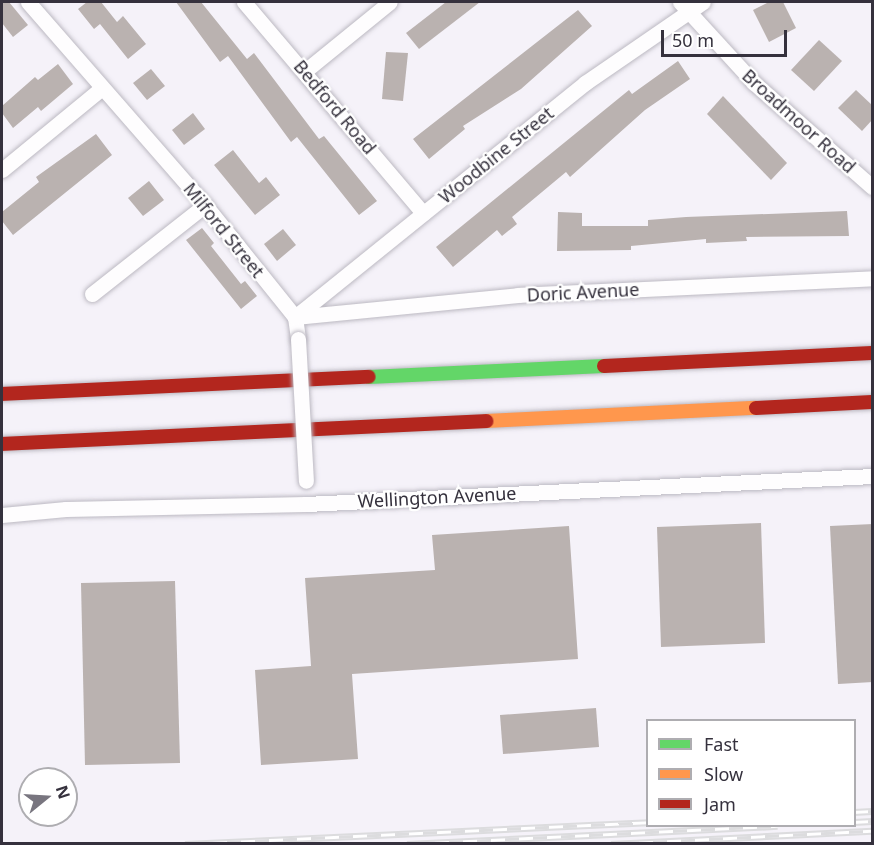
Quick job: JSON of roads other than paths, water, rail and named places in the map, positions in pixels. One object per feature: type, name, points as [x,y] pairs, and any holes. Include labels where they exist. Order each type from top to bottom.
[{"type":"highway","points":[[2,394],[873,353]]},
{"type":"highway","points":[[2,444],[873,402]]},
{"type":"street","name":"Milford Street","points":[[28,2],[205,204],[295,317]]},
{"type":"street","name":"Bedford Road","points":[[244,2],[305,71],[423,213]]},
{"type":"street","points":[[305,71],[374,7],[390,2]]},
{"type":"street","name":"Woodbine Street","points":[[295,317],[682,6],[703,2]]},
{"type":"street","name":"Broadmoor Road","points":[[682,6],[753,82],[873,187]]},
{"type":"street","points":[[2,170],[102,88]]},
{"type":"street","points":[[92,294],[205,204]]},
{"type":"street","name":"Doric Avenue","points":[[295,317],[518,295],[873,278]]},
{"type":"street","points":[[295,317],[306,504]]},
{"type":"street","name":"Wellington Avenue","points":[[2,515],[66,509],[306,504],[873,476]]},
{"type":"railway","points":[[856,812],[872,811]]},
{"type":"railway","points":[[856,822],[872,821]]},
{"type":"railway","points":[[185,844],[646,822]]},
{"type":"railway","points":[[407,844],[757,827]]},
{"type":"railway","points":[[611,844],[872,831]]}]
